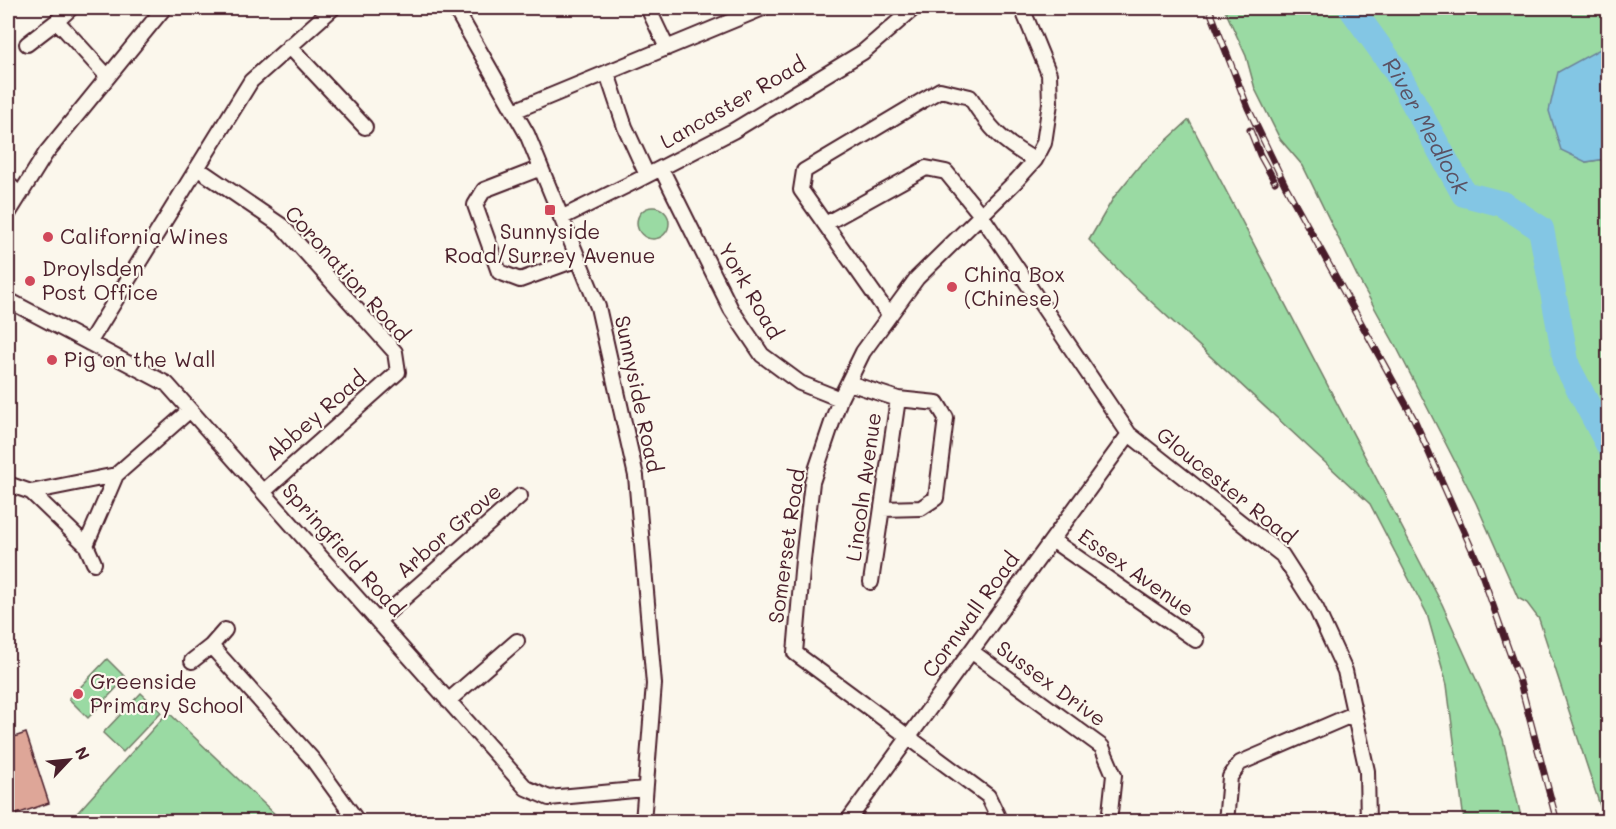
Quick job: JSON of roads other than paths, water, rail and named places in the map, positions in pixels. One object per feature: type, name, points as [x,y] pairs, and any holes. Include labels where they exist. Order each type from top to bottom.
[{"type":"street","points":[[27,44],[71,8]]},
{"type":"street","points":[[8,214],[46,153],[164,8]]},
{"type":"street","points":[[89,343],[251,81],[333,8]]},
{"type":"street","name":"Sunnyside Road","points":[[455,8],[527,134],[598,307],[636,476],[654,684],[643,822]]},
{"type":"street","points":[[648,8],[667,48]]},
{"type":"street","points":[[514,111],[763,8]]},
{"type":"street","name":"Somerset Road","points":[[996,822],[997,815],[988,796],[795,653],[812,482],[840,399],[863,352],[917,278],[1035,160],[1044,144],[1050,103],[1049,74],[1022,8]]},
{"type":"street","name":"Lancaster Road","points":[[561,218],[733,130],[863,52],[907,10]]},
{"type":"street","points":[[57,21],[108,76]]},
{"type":"street","points":[[289,46],[365,127]]},
{"type":"street","points":[[608,73],[625,127],[647,175]]},
{"type":"street","points":[[889,315],[801,190],[804,171],[940,90],[970,97],[986,122],[1010,147],[1035,160]]},
{"type":"street","name":"Coronation Road","points":[[197,168],[282,226],[395,352],[398,372]]},
{"type":"street","points":[[541,168],[484,190],[475,205],[499,272],[520,280],[578,259]]},
{"type":"street","name":"York Road","points":[[661,168],[731,309],[762,355],[800,383],[840,399]]},
{"type":"street","name":"Gloucester Road","points":[[825,224],[926,168],[946,172],[981,215],[1129,434],[1282,555],[1316,608],[1345,671],[1367,771],[1368,822]]},
{"type":"street","points":[[8,184],[20,195]]},
{"type":"street","name":"Springfield Road","points":[[8,300],[167,384],[526,788],[549,798],[645,789]]},
{"type":"street","name":"Abbey Road","points":[[263,492],[398,372]]},
{"type":"street","points":[[849,383],[898,399],[937,403],[946,418],[936,498],[921,508],[882,509]]},
{"type":"street","name":"Lincoln Avenue","points":[[871,582],[898,399]]},
{"type":"street","points":[[86,545],[116,476],[190,410]]},
{"type":"street","name":"Cornwall Road","points":[[847,822],[1129,434]]},
{"type":"street","points":[[31,492],[116,476]]},
{"type":"street","points":[[8,484],[31,492],[86,545],[94,563]]},
{"type":"street","name":"Arbor Grove","points":[[378,621],[520,496]]},
{"type":"street","name":"Essex Avenue","points":[[1052,540],[1196,640]]},
{"type":"street","points":[[192,661],[211,646],[225,630]]},
{"type":"street","points":[[448,701],[517,640]]},
{"type":"street","points":[[211,646],[313,760],[355,821]]},
{"type":"street","name":"Sussex Drive","points":[[971,651],[1102,747],[1114,776],[1109,822]]},
{"type":"street","points":[[1226,822],[1230,777],[1240,763],[1354,714]]},
{"type":"water","points":[[1600,49],[1608,54],[1608,160],[1586,162],[1561,150],[1549,111],[1558,72]]},
{"type":"waterway","name":"River Medlock","points":[[1351,8],[1395,69],[1464,194],[1503,204],[1541,229],[1567,366],[1608,444]]},
{"type":"railway","points":[[1209,8],[1248,108],[1285,185],[1414,419],[1478,563],[1520,682],[1557,822]]},
{"type":"railway","points":[[1250,130],[1260,155],[1275,182]]},
{"type":"place","name":"Sunnyside Road/Surrey Avenue","points":[[550,210]]},
{"type":"place","name":"California Wines","points":[[48,237]]},
{"type":"place","name":"Droylsden Post Office","points":[[30,281]]},
{"type":"place","name":"China Box (Chinese)","points":[[952,287]]},
{"type":"place","name":"Pig on the Wall","points":[[52,360]]},
{"type":"place","name":"Greenside Primary School","points":[[78,694]]}]
